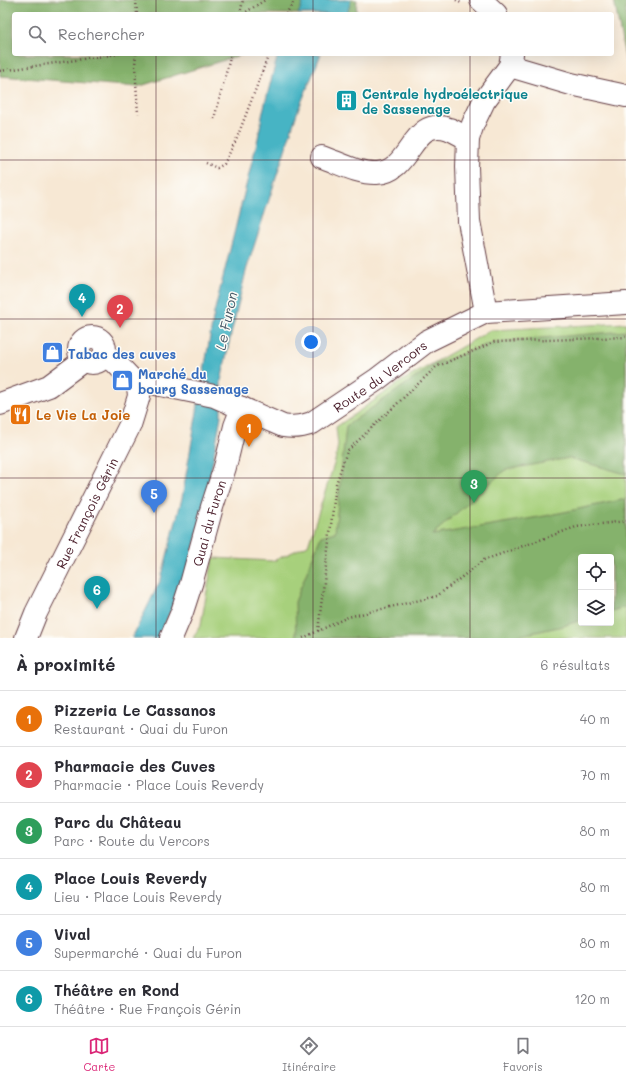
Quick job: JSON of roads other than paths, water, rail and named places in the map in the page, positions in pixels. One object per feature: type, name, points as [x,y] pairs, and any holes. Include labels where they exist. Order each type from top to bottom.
[{"type":"street","points":[[481,0],[494,12]]},
{"type":"street","points":[[486,312],[469,221],[467,167],[468,139],[473,124],[484,101],[511,60],[571,84],[626,96]]},
{"type":"street","points":[[322,156],[365,172],[378,174],[393,170],[422,132],[434,127],[448,129],[468,139]]},
{"type":"street","name":"Route du Vercors","points":[[138,386],[151,383],[194,391],[233,404],[283,426],[292,428],[302,427],[317,420],[364,388],[428,341],[486,312],[626,303]]},
{"type":"street","points":[[0,404],[49,386],[94,358],[115,362],[138,386]]},
{"type":"street","name":"Rue François Gérin","points":[[26,638],[36,613],[130,426],[139,396],[138,386]]},
{"type":"street","name":"Quai du Furon","points":[[170,638],[182,612],[212,507],[226,467],[236,426],[233,404]]},
{"type":"water","points":[[304,0],[351,0],[348,12],[299,12]]},
{"type":"water","name":"Le Furon","points":[[277,56],[320,56],[297,113],[246,271],[221,382],[221,416],[204,509],[185,581],[158,638],[132,638],[161,579],[182,498],[214,313],[258,138],[263,111]]},
{"type":"place","name":"Centrale hydroélectrique de Sassenage","points":[[347,100]]},
{"type":"place","name":"Place Louis Reverdy","points":[[82,317]]},
{"type":"place","name":"Pharmacie des Cuves","points":[[120,328]]},
{"type":"place","name":"Tabac des cuves","points":[[53,353]]},
{"type":"place","name":"Marché du bourg Sassenage","points":[[122,380]]},
{"type":"place","name":"Le Vie La Joie","points":[[21,414]]},
{"type":"place","name":"Pizzeria Le Cassanos","points":[[249,447]]},
{"type":"place","name":"Parc du Château","points":[[474,503]]},
{"type":"place","name":"Vival","points":[[154,513]]},
{"type":"place","name":"Théâtre en Rond","points":[[97,609]]}]
